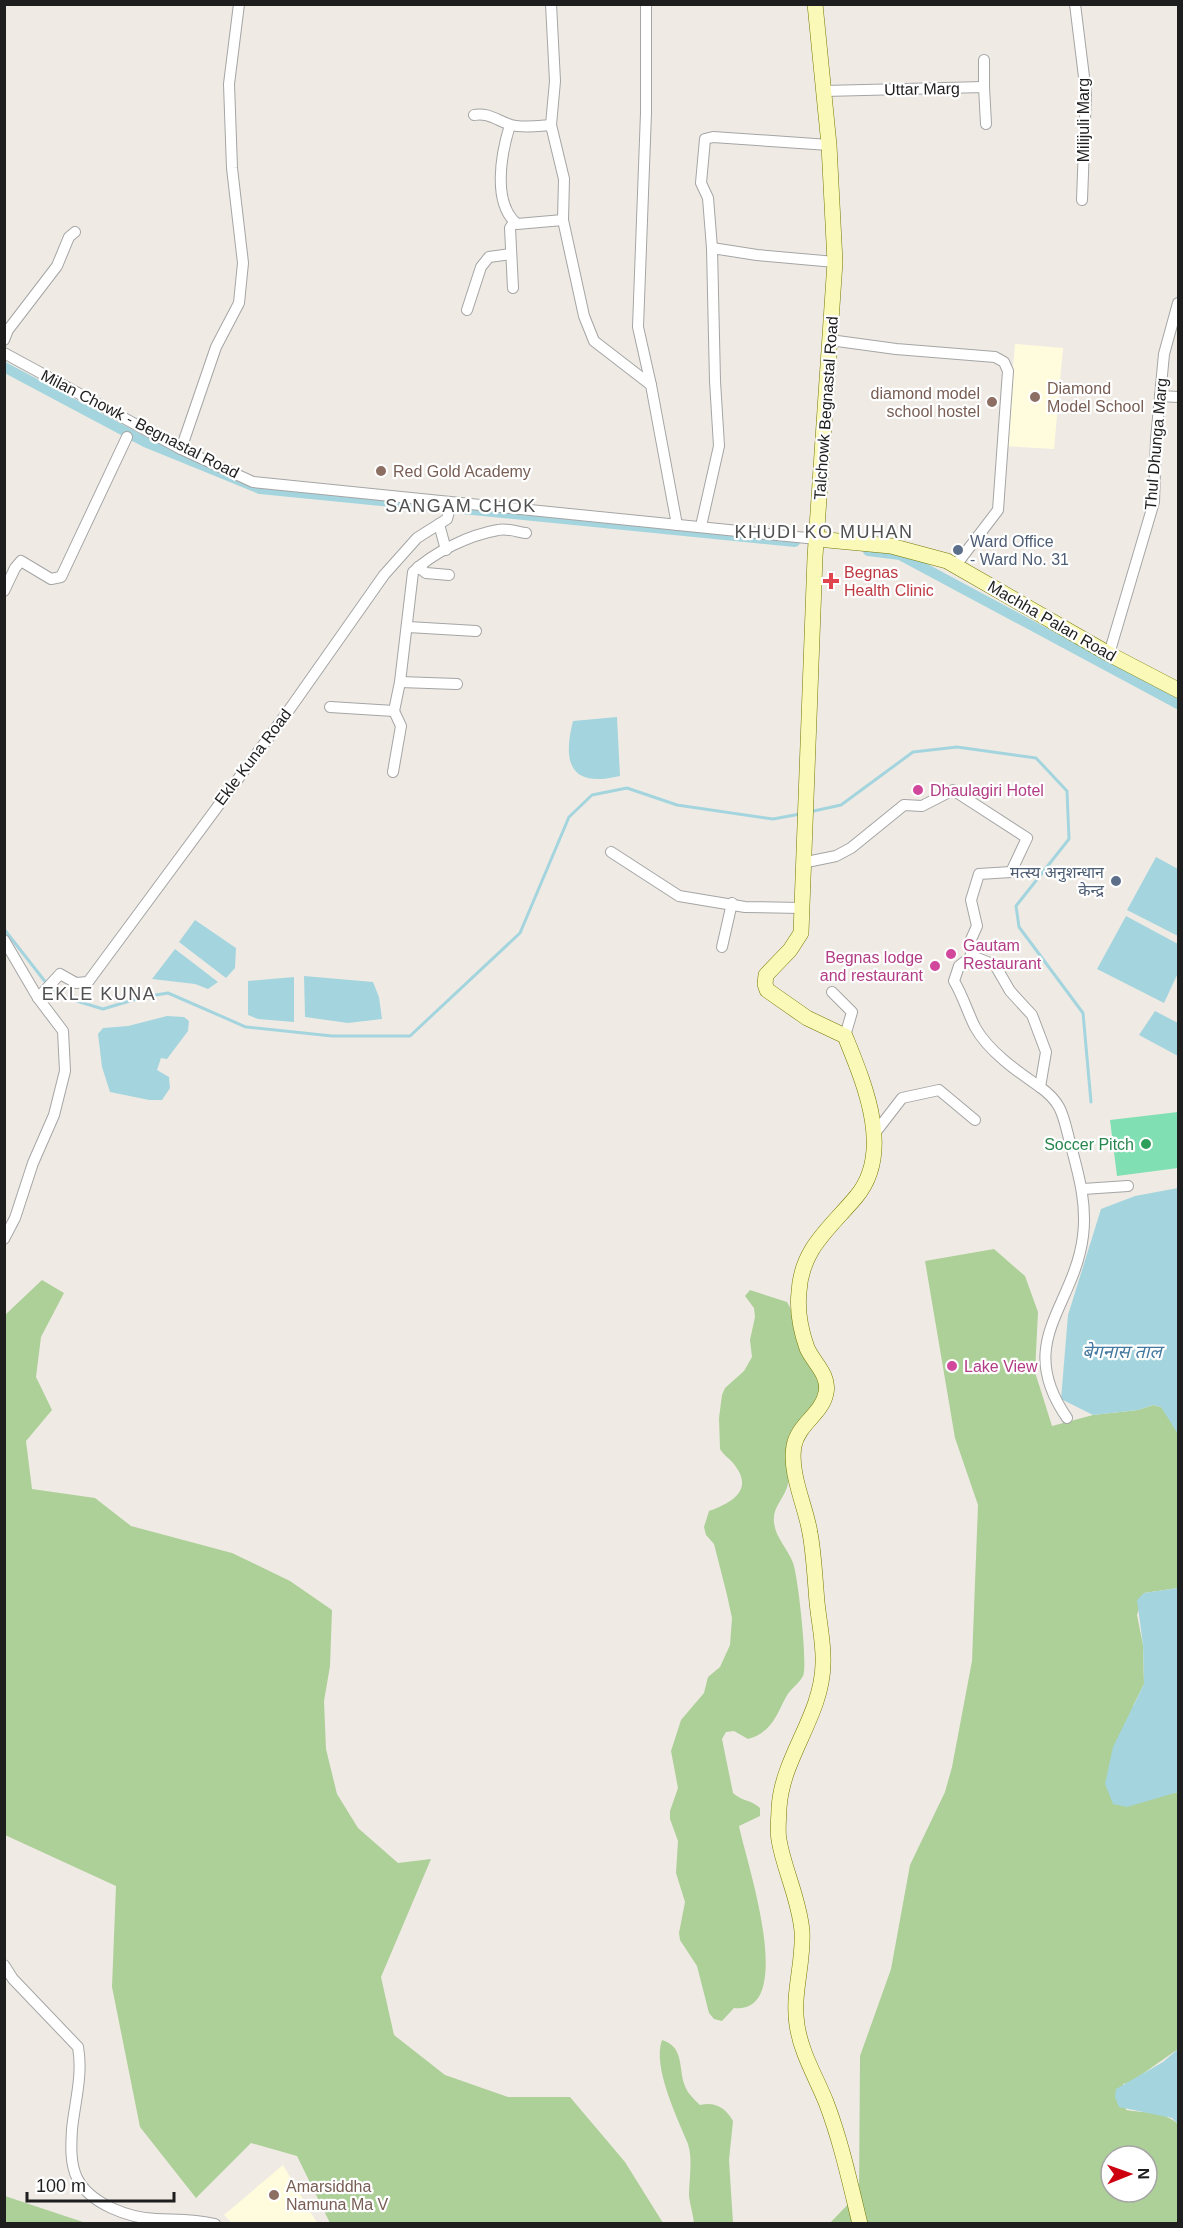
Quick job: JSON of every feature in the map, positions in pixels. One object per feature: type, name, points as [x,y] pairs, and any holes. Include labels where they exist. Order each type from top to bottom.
[{"type":"main road","name":"Talchowk Begnastal Road","points":[[815,4],[829,145],[835,262],[804,789],[801,933],[790,950],[766,975],[765,984],[767,990],[807,1018],[845,1036]]},
{"type":"main road","name":"Machha Palan Road","points":[[817,539],[891,546],[956,565],[1109,654],[1179,690]]},
{"type":"main road","points":[[845,1036],[859,1070],[875,1133],[870,1165],[858,1195],[830,1224],[803,1263],[799,1284],[802,1332],[809,1352],[818,1363],[826,1387],[823,1401],[804,1424],[794,1448],[800,1501],[810,1533],[824,1663],[822,1690],[792,1757],[779,1803],[778,1839],[794,1886],[802,1931],[801,1959],[796,1988],[797,2026],[807,2060],[827,2104],[850,2176],[860,2223]]},
{"type":"street","points":[[181,449],[216,347],[239,303],[243,263],[231,168],[229,84],[239,4]]},
{"type":"street","points":[[551,4],[555,81],[551,125],[564,179],[563,220],[584,316],[594,341],[651,385]]},
{"type":"street","points":[[646,4],[646,113],[638,327],[677,525]]},
{"type":"street","name":"Milijuli Marg","points":[[1075,4],[1086,93],[1082,200]]},
{"type":"street","points":[[984,60],[984,87]]},
{"type":"street","name":"Uttar Marg","points":[[824,91],[984,87],[986,124]]},
{"type":"street","points":[[474,115],[480,114],[500,119],[510,125],[551,125]]},
{"type":"street","points":[[510,125],[501,164],[501,201],[517,224],[563,220]]},
{"type":"street","points":[[701,526],[719,446],[712,248],[708,198],[700,183],[705,139],[829,145]]},
{"type":"street","points":[[513,288],[510,228],[514,222]]},
{"type":"street","points":[[4,340],[57,266],[69,237],[75,232]]},
{"type":"street","points":[[712,248],[757,255],[835,262]]},
{"type":"street","points":[[468,310],[481,267],[489,256],[512,254]]},
{"type":"street","name":"Thul Dhunga Marg","points":[[1109,654],[1154,502],[1164,354],[1179,303]]},
{"type":"street","points":[[830,340],[896,350],[995,357],[1004,362],[1008,371],[998,510],[956,565]]},
{"type":"street","name":"Milan Chowk - Begnastal Road","points":[[4,353],[181,449],[253,482],[817,539]]},
{"type":"street","points":[[1160,396],[1179,397]]},
{"type":"street","points":[[4,591],[21,561],[51,579],[62,577],[127,437]]},
{"type":"street","points":[[446,550],[443,522],[451,503]]},
{"type":"street","name":"Ekle Kuna Road","points":[[38,998],[60,974],[76,983],[88,982],[289,710],[384,575],[417,538],[443,522]]},
{"type":"street","points":[[393,772],[401,726],[394,711],[408,627],[410,581],[418,567],[446,550],[500,529],[526,533]]},
{"type":"street","points":[[418,567],[426,573],[449,575]]},
{"type":"street","points":[[408,627],[476,631]]},
{"type":"street","points":[[400,682],[457,684]]},
{"type":"street","points":[[330,707],[394,711]]},
{"type":"street","points":[[802,863],[836,856],[851,848],[904,805],[922,806],[953,790],[1027,838],[1011,872],[979,874],[971,900],[977,926],[969,944],[972,956]]},
{"type":"street","points":[[611,852],[679,896],[746,907],[801,908]]},
{"type":"street","points":[[722,947],[732,903]]},
{"type":"street","points":[[4,940],[38,998],[63,1030],[65,1071],[54,1114],[33,1163],[15,1218],[4,1239]]},
{"type":"street","points":[[972,956],[995,965],[1010,991],[1032,1014],[1046,1052],[1040,1087]]},
{"type":"street","points":[[972,956],[959,966],[954,981],[964,998],[976,1028],[1011,1067],[1057,1099],[1083,1189],[1083,1236],[1077,1261],[1051,1321],[1045,1353],[1048,1384],[1067,1418]]},
{"type":"street","points":[[832,992],[852,1012],[845,1036]]},
{"type":"street","points":[[875,1133],[903,1098],[939,1090],[975,1120]]},
{"type":"street","points":[[1083,1189],[1128,1186]]},
{"type":"street","points":[[4,1965],[13,1979],[78,2047],[80,2081],[72,2129],[72,2162],[78,2180],[110,2208],[154,2219],[191,2218],[215,2223]]},
{"type":"shaded area","name":"Diamond Model School","points":[[1015,344],[1063,348],[1054,449],[1006,446]]},
{"type":"shaded area","name":"Amarsiddha Namuna Ma V","points":[[283,2165],[317,2223],[232,2223],[224,2215]]},
{"type":"green space","name":"Soccer Pitch","points":[[1178,1112],[1178,1168],[1117,1176],[1110,1120]]},
{"type":"green space","points":[[994,1249],[1025,1276],[1038,1312],[1035,1372],[1052,1426],[1093,1415],[1138,1410],[1153,1405],[1161,1407],[1178,1434],[1178,1588],[1144,1593],[1137,1615],[1143,1645],[1144,1684],[1133,1706],[1174,1793],[1178,1792],[1178,2049],[1131,2082],[1123,2084],[1126,2110],[1160,2115],[1178,2124],[1178,2223],[829,2224],[859,2193],[860,2056],[891,1969],[910,1865],[945,1792],[952,1767],[972,1661],[978,1505],[955,1438],[925,1261]]},
{"type":"green space","points":[[42,1280],[64,1293],[41,1337],[36,1377],[52,1410],[26,1441],[32,1489],[95,1498],[131,1526],[232,1553],[290,1581],[332,1610],[330,1666],[324,1701],[326,1749],[337,1794],[358,1828],[398,1863],[431,1859],[381,1977],[394,2035],[445,2075],[508,2097],[570,2097],[625,2162],[663,2223],[330,2223],[297,2156],[251,2143],[196,2198],[140,2127],[112,1987],[116,1886],[5,1835],[5,1315]]},
{"type":"green space","points":[[750,1290],[787,1302],[790,1306],[796,1337],[816,1376],[819,1391],[814,1404],[789,1435],[787,1441],[788,1484],[774,1517],[777,1533],[791,1558],[795,1571],[803,1639],[803,1676],[788,1694],[776,1717],[763,1732],[748,1739],[734,1731],[726,1732],[722,1739],[733,1793],[760,1808],[760,1816],[739,1826],[757,1899],[766,1961],[763,1987],[753,2003],[734,2008],[722,2021],[714,2019],[709,2013],[697,1966],[680,1940],[679,1933],[685,1902],[676,1873],[678,1841],[670,1819],[670,1811],[678,1788],[671,1751],[681,1720],[704,1693],[708,1677],[720,1667],[730,1645],[732,1618],[727,1595],[714,1544],[706,1535],[704,1527],[709,1511],[731,1501],[740,1490],[742,1483],[736,1467],[720,1449],[719,1418],[725,1388],[744,1371],[752,1357],[750,1340],[755,1317],[754,1308],[745,1296]]},
{"type":"green space","points":[[662,2040],[669,2043],[678,2053],[685,2086],[691,2096],[700,2105],[710,2104],[720,2107],[733,2121],[729,2160],[733,2223],[694,2223],[689,2196],[691,2163],[688,2144],[663,2078],[660,2064]]},
{"type":"green space","points":[[5,2196],[86,2223],[5,2223]]},
{"type":"water","points":[[617,717],[620,776],[590,779],[581,775],[574,769],[570,760],[570,736],[573,721]]},
{"type":"water","points":[[1156,857],[1178,869],[1178,936],[1127,910]]},
{"type":"water","points":[[1126,916],[1178,944],[1178,973],[1164,1003],[1097,969]]},
{"type":"water","points":[[195,920],[236,948],[235,968],[226,978],[179,942]]},
{"type":"water","points":[[175,949],[218,982],[208,989],[195,984],[152,979]]},
{"type":"water","points":[[304,976],[373,982],[379,997],[382,1019],[348,1023],[305,1017]]},
{"type":"water","points":[[294,977],[294,1022],[258,1019],[248,1015],[248,981]]},
{"type":"water","points":[[1155,1011],[1178,1023],[1178,1056],[1139,1035]]},
{"type":"water","points":[[167,1016],[184,1017],[189,1021],[188,1031],[167,1059],[161,1058],[157,1070],[169,1077],[170,1088],[162,1100],[149,1100],[110,1092],[102,1067],[98,1034],[103,1028],[128,1026]]},
{"type":"water","name":"बेगनास ताल","points":[[1178,1188],[1178,1434],[1161,1407],[1153,1405],[1138,1410],[1093,1415],[1061,1399],[1068,1315],[1101,1209],[1135,1196]]},
{"type":"water","points":[[1178,1588],[1178,1792],[1127,1807],[1113,1804],[1105,1784],[1113,1747],[1144,1684],[1143,1645],[1137,1600],[1144,1593]]},
{"type":"water","points":[[1178,2049],[1178,2124],[1172,2118],[1119,2107],[1115,2097],[1116,2089],[1163,2062]]},
{"type":"waterway","points":[[4,367],[145,442],[260,489],[795,542]]},
{"type":"waterway","points":[[868,551],[900,555],[1178,704]]},
{"type":"waterway","points":[[809,812],[841,805],[913,752],[957,747],[1036,758],[1067,791],[1069,839],[1016,906],[1019,927],[1083,1013],[1091,1102]]},
{"type":"waterway","points":[[51,989],[57,995],[103,1009],[143,997],[168,993],[246,1027],[332,1036],[410,1036],[520,933],[569,817],[592,795],[627,788],[677,805],[773,819],[800,814]]},
{"type":"waterway","points":[[4,929],[47,984]]},
{"type":"place","name":"Diamond Model School","points":[[1035,397]]},
{"type":"place","name":"diamond model school hostel","points":[[992,402]]},
{"type":"place","name":"Red Gold Academy","points":[[381,471]]},
{"type":"place","name":"Ward Office - Ward No. 31","points":[[958,550]]},
{"type":"place","name":"Begnas Health Clinic","points":[[831,581]]},
{"type":"place","name":"Dhaulagiri Hotel","points":[[918,790]]},
{"type":"place","name":"मत्स्य अनुशन्धान केन्द्र","points":[[1116,881]]},
{"type":"place","name":"Gautam Restaurant","points":[[951,954]]},
{"type":"place","name":"Begnas lodge and restaurant","points":[[935,966]]},
{"type":"place","name":"Soccer Pitch","points":[[1146,1144]]},
{"type":"place","name":"Lake View","points":[[952,1366]]},
{"type":"place","name":"Amarsiddha Namuna Ma V","points":[[274,2195]]},
{"type":"district","name":"SANGAM CHOK","points":[[461,506]]},
{"type":"district","name":"KHUDI KO MUHAN","points":[[824,532]]},
{"type":"district","name":"EKLE KUNA","points":[[99,994]]}]
